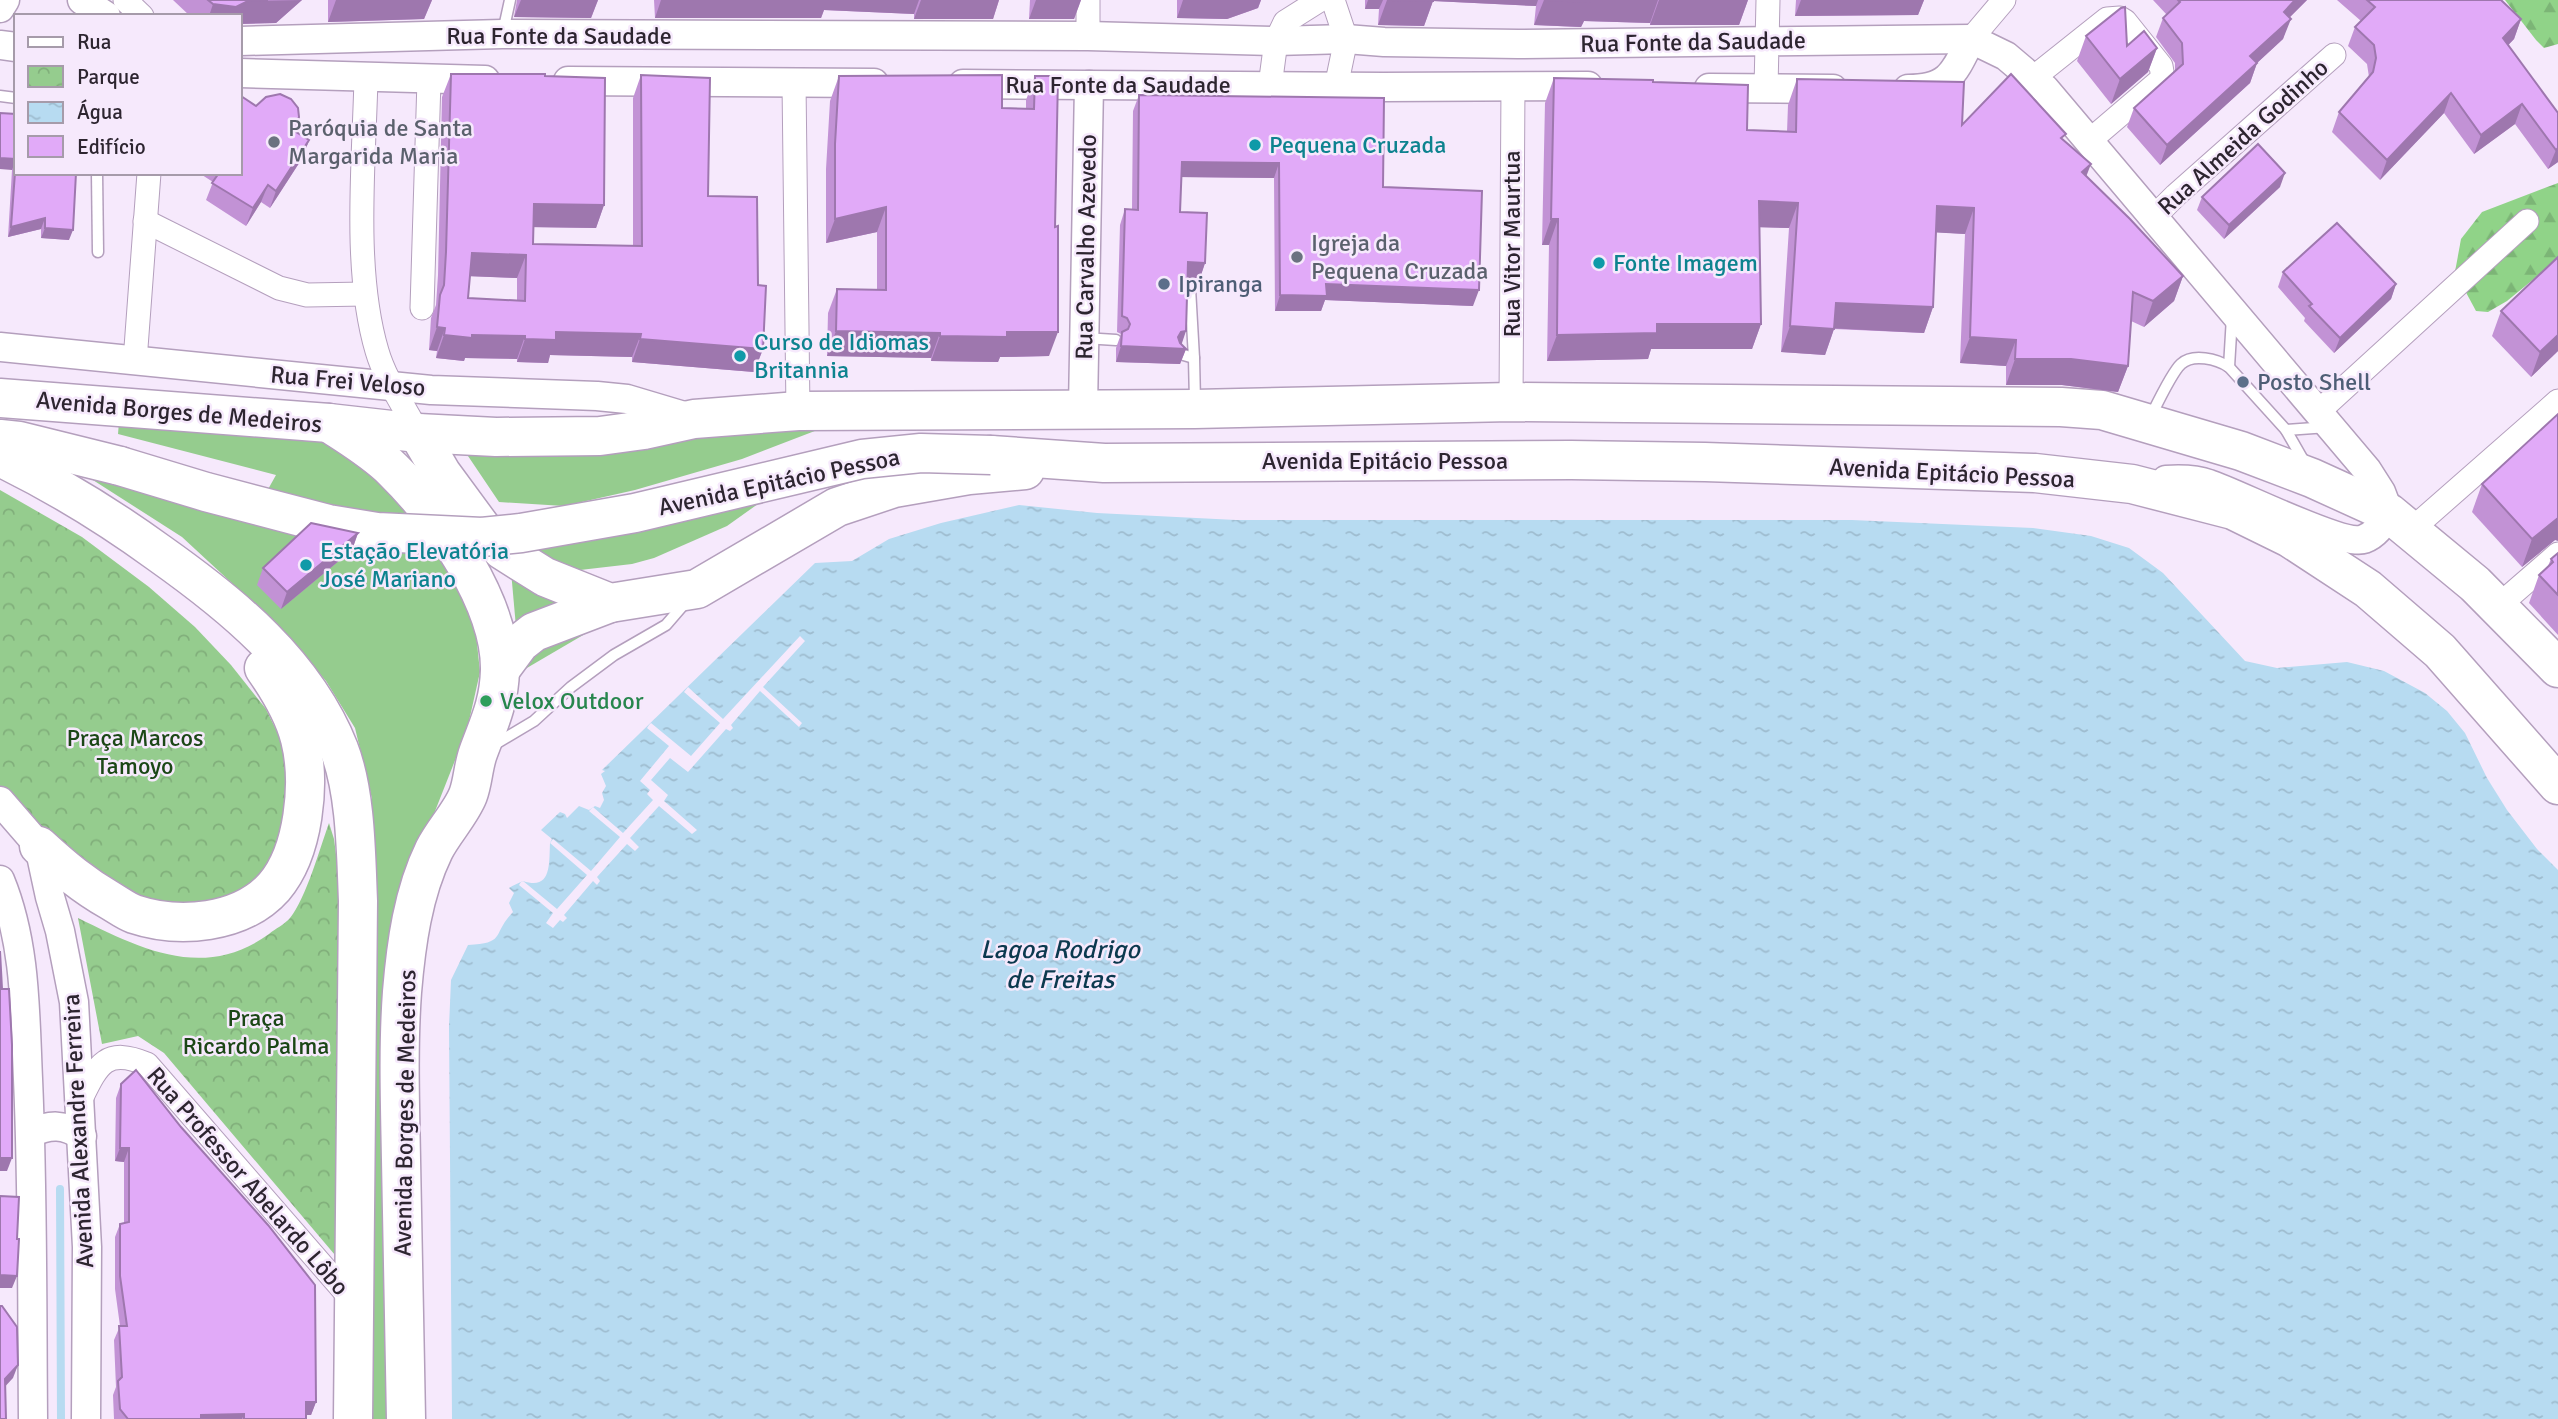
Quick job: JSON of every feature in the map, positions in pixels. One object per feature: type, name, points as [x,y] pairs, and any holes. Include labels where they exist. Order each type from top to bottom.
[{"type":"highway","name":"Avenida Borges de Medeiros","points":[[0,397],[329,422],[391,468],[412,490],[464,561],[495,628],[500,670],[496,708],[477,755],[467,797],[442,833],[427,864],[417,893],[408,939],[402,993],[400,1103],[406,1419]]},
{"type":"highway","name":"Avenida Epitácio Pessoa","points":[[329,422],[418,433],[495,437],[600,436],[694,419],[798,411],[1195,409],[1511,402],[2061,407],[2102,410],[2241,452],[2312,478],[2400,521],[2460,570],[2558,668]]},
{"type":"highway","points":[[418,433],[442,474],[481,527],[502,550],[545,577],[610,603]]},
{"type":"highway","name":"Avenida Epitácio Pessoa","points":[[0,439],[19,441],[120,466],[328,524],[377,532],[482,537],[635,513],[862,459],[920,453],[1104,463],[1692,461],[2035,473],[2132,484],[2233,510],[2290,538],[2368,589],[2441,651],[2558,785]]},
{"type":"highway","name":"Avenida Borges de Medeiros","points":[[0,457],[48,481],[99,512],[206,586],[270,643],[289,666],[314,701],[339,750],[347,781],[355,838],[358,901],[353,1419]]},
{"type":"highway","points":[[500,670],[520,643],[534,632],[610,603],[697,589],[837,507],[894,488],[969,475],[1104,463]]},
{"type":"highway","points":[[39,846],[81,884],[133,914],[177,922],[216,920],[249,906],[273,888],[290,863],[303,819],[304,781],[300,739],[288,708],[269,675],[206,586]]},
{"type":"street","points":[[0,8],[5,0]]},
{"type":"street","points":[[82,0],[103,14]]},
{"type":"street","points":[[1088,0],[1088,36]]},
{"type":"street","points":[[1270,86],[1276,41],[1285,22],[1320,0]]},
{"type":"street","points":[[1333,0],[1346,39],[1336,87]]},
{"type":"street","points":[[1766,88],[1768,0]]},
{"type":"street","points":[[1970,39],[2004,0]]},
{"type":"street","points":[[2033,78],[2107,19],[2120,18],[2124,21],[2161,66],[2163,78],[2088,142]]},
{"type":"street","name":"Rua Fonte da Saudade","points":[[242,41],[502,34],[1088,36],[1518,44],[1970,39],[1999,52],[2033,78],[2367,470],[2400,521]]},
{"type":"street","name":"Rua Fonte da Saudade","points":[[1686,87],[1929,89],[1944,82],[1959,63],[1970,39]]},
{"type":"street","name":"Rua Almeida Godinho","points":[[2152,219],[2334,55]]},
{"type":"street","name":"Rua Fonte da Saudade","points":[[242,73],[429,80],[901,84]]},
{"type":"street","points":[[366,78],[363,258],[365,294],[377,351],[418,433]]},
{"type":"street","points":[[422,308],[429,80]]},
{"type":"street","points":[[794,83],[798,411]]},
{"type":"street","name":"Rua Fonte da Saudade","points":[[942,84],[1620,86]]},
{"type":"street","name":"Rua Carvalho Azevedo","points":[[1083,408],[1089,85]]},
{"type":"street","name":"Rua Vitor Maurtua","points":[[1511,402],[1513,85]]},
{"type":"street","points":[[135,361],[149,175]]},
{"type":"street","points":[[145,221],[279,288],[307,295],[365,294]]},
{"type":"street","points":[[2324,419],[2527,221]]},
{"type":"street","name":"Rua Frei Veloso","points":[[0,347],[431,390],[597,396],[637,402],[694,419]]},
{"type":"street","points":[[2132,484],[2169,480],[2206,483],[2323,532],[2355,541],[2363,540],[2400,521],[2558,401]]},
{"type":"street","points":[[2497,607],[2558,554]]},
{"type":"street","points":[[0,801],[39,846]]},
{"type":"street","name":"Avenida Alexandre Ferreira","points":[[39,846],[74,1002],[87,1247],[86,1419]]},
{"type":"street","name":"Avenida Alexandre Ferreira","points":[[0,880],[24,975],[30,1133],[33,1419]]},
{"type":"street","name":"Rua Professor Abelardo Lôbo","points":[[81,1099],[96,1070],[109,1059],[128,1056],[147,1065],[353,1301]]},
{"type":"street","points":[[30,1133],[57,1125],[70,1128],[82,1136]]},
{"type":"lane","points":[[502,34],[510,0]]},
{"type":"lane","points":[[97,175],[98,252]]},
{"type":"lane","points":[[1190,288],[1195,409]]},
{"type":"lane","points":[[2229,367],[2233,313]]},
{"type":"lane","points":[[1083,338],[1116,340]]},
{"type":"lane","points":[[1180,354],[1194,358]]},
{"type":"lane","points":[[2148,422],[2180,365],[2190,359],[2218,360],[2229,367],[2286,430],[2312,478]]},
{"type":"lane","points":[[2286,430],[2324,419]]},
{"type":"lane","points":[[477,755],[534,721],[571,687],[614,655],[666,625],[697,589]]},
{"type":"green space","points":[[2505,0],[2558,0],[2558,44],[2544,48]]},
{"type":"green space","points":[[2558,183],[2558,259],[2507,301],[2488,312],[2476,311],[2455,272],[2461,239],[2482,212]]},
{"type":"green space","points":[[119,422],[360,445],[472,596],[480,672],[467,730],[400,900],[399,1419],[366,1419],[367,996],[372,799],[355,728],[326,681],[278,626],[182,537],[71,466],[251,520],[276,475],[118,434]]},
{"type":"green space","points":[[820,429],[742,459],[635,490],[564,506],[499,502],[468,456],[549,454],[691,436]]},
{"type":"green space","points":[[807,469],[727,526],[654,558],[632,564],[580,570],[541,559],[530,541]]},
{"type":"green space","name":"Praça Marcos Tamoyo","points":[[0,490],[82,537],[149,587],[195,627],[231,665],[266,709],[284,746],[290,783],[281,860],[243,908],[129,914],[0,794]]},
{"type":"green space","points":[[511,571],[602,624],[520,672]]},
{"type":"green space","name":"Praça Ricardo Palma","points":[[329,823],[339,877],[335,1255],[164,1053],[138,1036],[102,1044],[78,918],[125,940],[173,955],[197,958],[221,956],[245,948],[290,918],[307,886]]},
{"type":"water","name":"Lagoa Rodrigo de Freitas","points":[[1019,505],[1097,513],[1236,520],[1852,520],[2033,528],[2091,536],[2129,548],[2163,573],[2245,661],[2277,668],[2347,662],[2384,671],[2425,693],[2447,711],[2465,733],[2487,778],[2507,810],[2537,849],[2558,870],[2558,1419],[452,1419],[449,1027],[451,980],[468,945],[488,942],[497,936],[513,912],[509,903],[514,893],[509,888],[523,881],[532,883],[544,879],[549,866],[552,839],[541,830],[560,812],[567,818],[579,806],[589,810],[595,806],[600,808],[606,786],[601,774],[605,771],[602,770],[815,563],[852,561],[889,539],[941,523]]},
{"type":"pier","points":[[800,636],[805,641],[763,687],[802,723],[799,727],[760,691],[731,725],[733,728],[730,731],[726,729],[688,772],[670,758],[651,780],[668,795],[664,801],[697,830],[692,834],[659,806],[630,838],[639,847],[635,851],[627,844],[597,877],[600,881],[597,885],[593,881],[564,915],[567,918],[563,922],[560,920],[553,928],[546,923],[553,913],[519,885],[523,881],[557,909],[587,875],[550,843],[553,839],[591,871],[620,837],[589,811],[593,807],[623,833],[653,800],[647,794],[650,790],[640,781],[669,746],[647,728],[649,725],[651,723],[691,756],[720,723],[684,692],[688,687],[723,719]]},
{"type":"building","points":[[208,0],[268,0],[248,1],[236,7],[213,4]]},
{"type":"building","points":[[1544,0],[1590,0],[1590,2]]},
{"type":"building","points":[[2178,0],[2295,0],[2284,12],[2291,19],[2250,56],[2257,63],[2167,145],[2134,108],[2183,64],[2182,43],[2163,18],[2180,2]]},
{"type":"building","points":[[2367,0],[2501,0],[2521,19],[2503,38],[2558,113],[2558,148],[2556,150],[2522,104],[2481,135],[2451,93],[2387,160],[2339,112],[2373,72],[2376,58],[2374,45],[2355,27],[2375,7]]},
{"type":"building","points":[[2125,7],[2127,46],[2144,31],[2157,48],[2120,79],[2086,36]]},
{"type":"building","points":[[451,74],[545,74],[605,78],[604,205],[534,204],[533,244],[642,246],[641,75],[710,78],[708,196],[757,197],[758,285],[766,286],[763,349],[640,339],[641,334],[556,332],[556,340],[525,339],[525,336],[472,335],[472,338],[444,335],[445,328],[437,327],[446,252]],"holes":[[[472,253],[526,255],[525,301],[468,298]]]},
{"type":"building","points":[[2011,74],[2066,134],[2061,138],[2091,164],[2082,172],[2183,276],[2153,301],[2133,292],[2128,366],[2071,359],[2015,359],[2016,340],[1970,337],[1974,208],[1937,206],[1933,307],[1836,303],[1834,329],[1790,326],[1798,203],[1759,201],[1761,324],[1657,324],[1657,333],[1557,335],[1558,219],[1551,219],[1554,78],[1748,85],[1747,130],[1796,132],[1797,79],[1964,82],[1962,125]]},
{"type":"building","points":[[1002,75],[1002,108],[1034,109],[1035,76],[1058,76],[1055,227],[1058,226],[1058,332],[1007,332],[1007,337],[836,331],[837,289],[886,290],[886,207],[835,219],[839,76]]},
{"type":"building","points":[[280,94],[291,99],[298,108],[299,117],[293,130],[309,140],[276,191],[268,185],[253,208],[212,183],[218,175],[242,175],[242,97],[256,106],[266,97]]},
{"type":"building","points":[[1139,95],[1384,98],[1383,187],[1482,191],[1479,290],[1326,284],[1327,296],[1280,295],[1279,163],[1182,162],[1180,212],[1207,213],[1205,263],[1188,262],[1186,331],[1181,332],[1178,337],[1186,349],[1121,346],[1122,332],[1128,329],[1130,324],[1127,318],[1122,316],[1125,209],[1138,210]]},
{"type":"building","points":[[0,113],[14,114],[14,159],[0,158]]},
{"type":"building","points":[[2258,144],[2285,173],[2229,225],[2202,197]]},
{"type":"building","points":[[15,175],[76,175],[73,230],[45,228],[45,218],[11,227]]},
{"type":"building","points":[[2337,223],[2396,284],[2340,338],[2309,306],[2312,304],[2283,272]]},
{"type":"building","points":[[2558,257],[2558,335],[2540,352],[2501,311]]},
{"type":"building","points":[[2558,414],[2558,518],[2532,539],[2482,484]]},
{"type":"building","points":[[311,523],[358,533],[287,592],[263,568]]},
{"type":"building","points":[[2558,553],[2558,595],[2539,575]]},
{"type":"building","points":[[0,951],[2,989],[9,989],[12,1158],[0,1158]]},
{"type":"building","points":[[136,1070],[181,1127],[268,1225],[315,1285],[316,1402],[306,1402],[306,1419],[244,1419],[244,1414],[201,1415],[201,1419],[128,1419],[120,1409],[118,1381],[122,1377],[119,1326],[127,1326],[120,1276],[120,1224],[129,1222],[129,1148],[120,1148],[121,1084]]},
{"type":"building","points":[[0,1196],[19,1197],[17,1276],[0,1275]]},
{"type":"building","points":[[0,1306],[17,1327],[18,1365],[5,1379],[6,1419],[0,1419]]},
{"type":"waterway","points":[[60,1189],[61,1419]]},
{"type":"place","name":"Paróquia de Santa Margarida Maria","points":[[274,142]]},
{"type":"place","name":"Pequena Cruzada","points":[[1255,145]]},
{"type":"place","name":"Igreja da Pequena Cruzada","points":[[1297,257]]},
{"type":"place","name":"Fonte Imagem","points":[[1599,263]]},
{"type":"place","name":"Ipiranga","points":[[1164,284]]},
{"type":"place","name":"Curso de Idiomas Britannia","points":[[740,356]]},
{"type":"place","name":"Posto Shell","points":[[2243,382]]},
{"type":"place","name":"Estação Elevatória José Mariano","points":[[306,565]]},
{"type":"place","name":"Velox Outdoor","points":[[486,701]]}]
